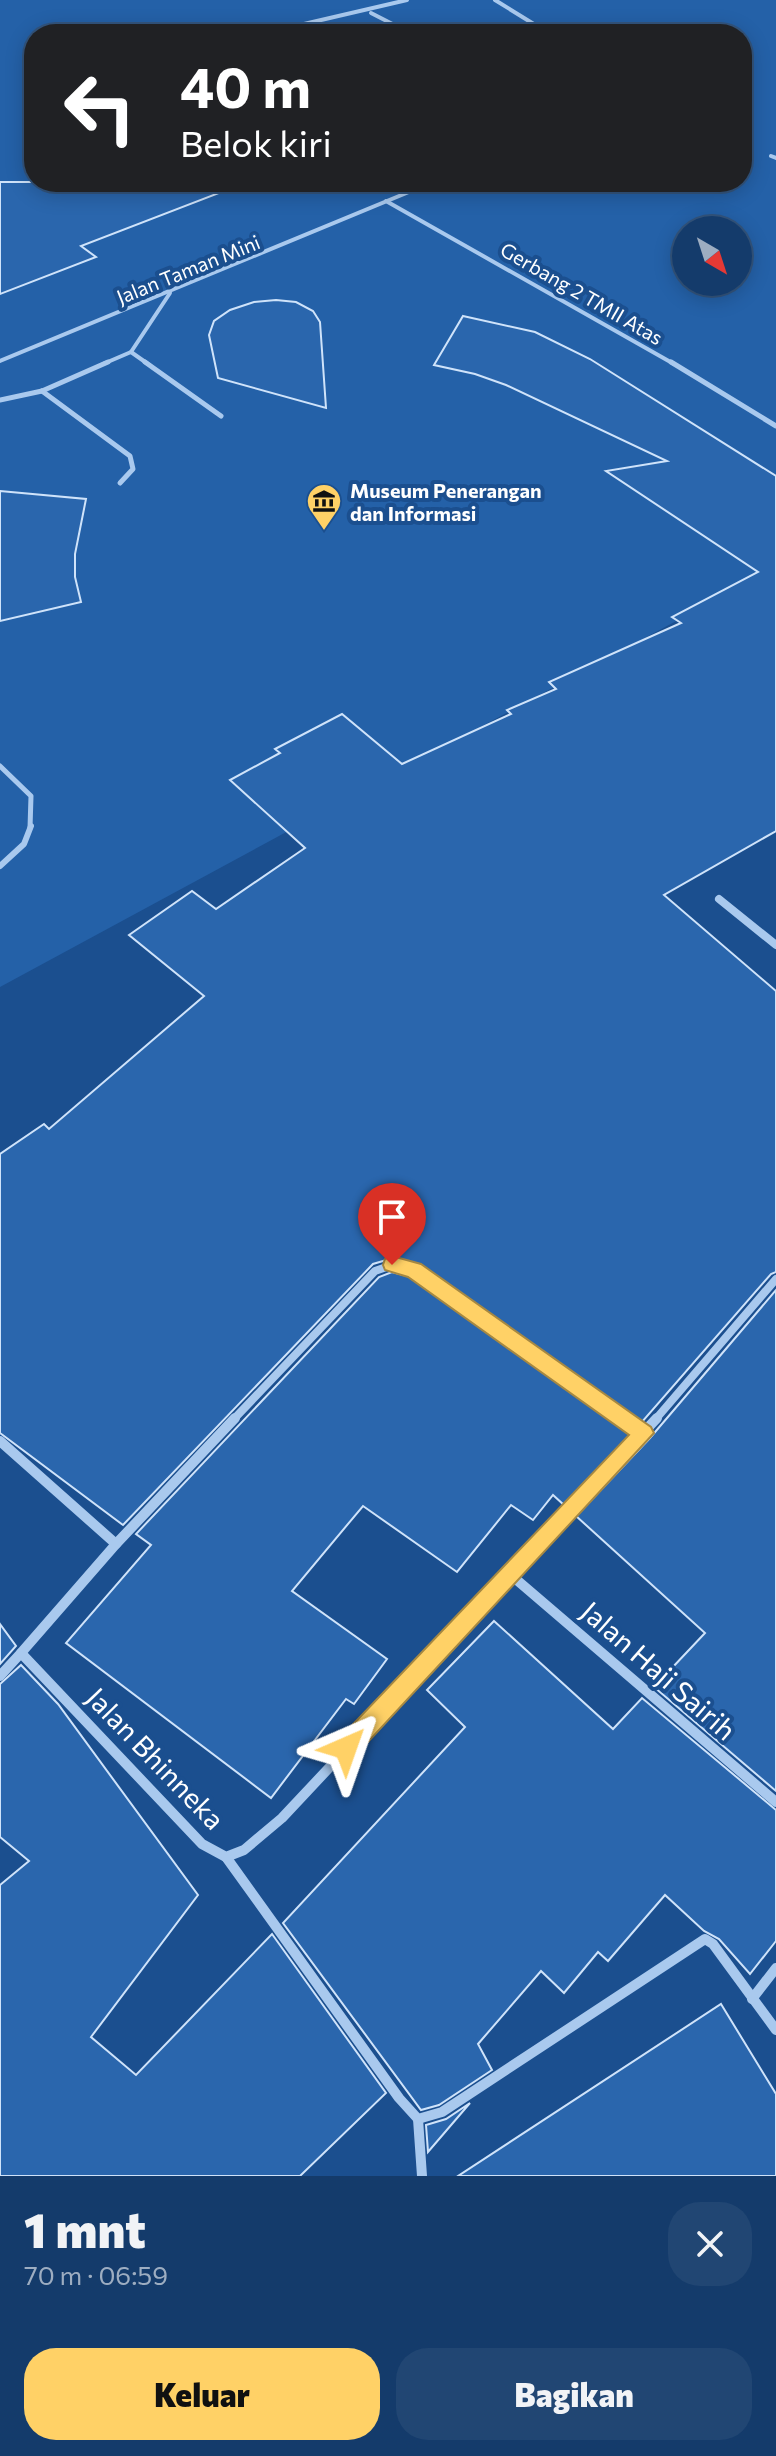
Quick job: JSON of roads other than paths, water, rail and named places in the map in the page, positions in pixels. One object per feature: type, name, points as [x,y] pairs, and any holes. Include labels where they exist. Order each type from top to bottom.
[{"type":"street","points":[[719,899],[776,945]]},
{"type":"street","points":[[0,1676],[116,1544],[375,1271],[392,1265],[414,1270],[644,1433]]},
{"type":"street","name":"Jalan Bhinneka","points":[[21,1653],[202,1844],[226,1857],[244,1850],[264,1835],[644,1433],[776,1279]]},
{"type":"street","points":[[0,1441],[116,1544]]},
{"type":"street","name":"Jalan Haji Sairih","points":[[511,1575],[776,1802]]},
{"type":"street","points":[[226,1857],[399,2098],[418,2119],[422,2176]]},
{"type":"street","points":[[418,2119],[442,2112],[705,1939],[713,1944],[776,2030]]},
{"type":"street","points":[[752,1999],[776,1968]]},
{"type":"lane","points":[[303,24],[371,13],[407,0]]},
{"type":"lane","points":[[495,0],[534,24]]},
{"type":"lane","points":[[371,13],[392,24]]},
{"type":"lane","name":"Jalan Taman Mini","points":[[0,361],[408,192]]},
{"type":"lane","name":"Gerbang 2 TMII Atas","points":[[386,201],[610,325],[776,426]]},
{"type":"lane","points":[[0,400],[42,391],[131,352],[170,293]]},
{"type":"lane","points":[[131,352],[221,416]]},
{"type":"lane","points":[[42,391],[130,456],[133,469],[120,483]]},
{"type":"lane","points":[[0,766],[31,796],[34,825],[19,852],[0,866]]},
{"type":"place","name":"Museum Penerangan dan Informasi","points":[[324,532]]}]
